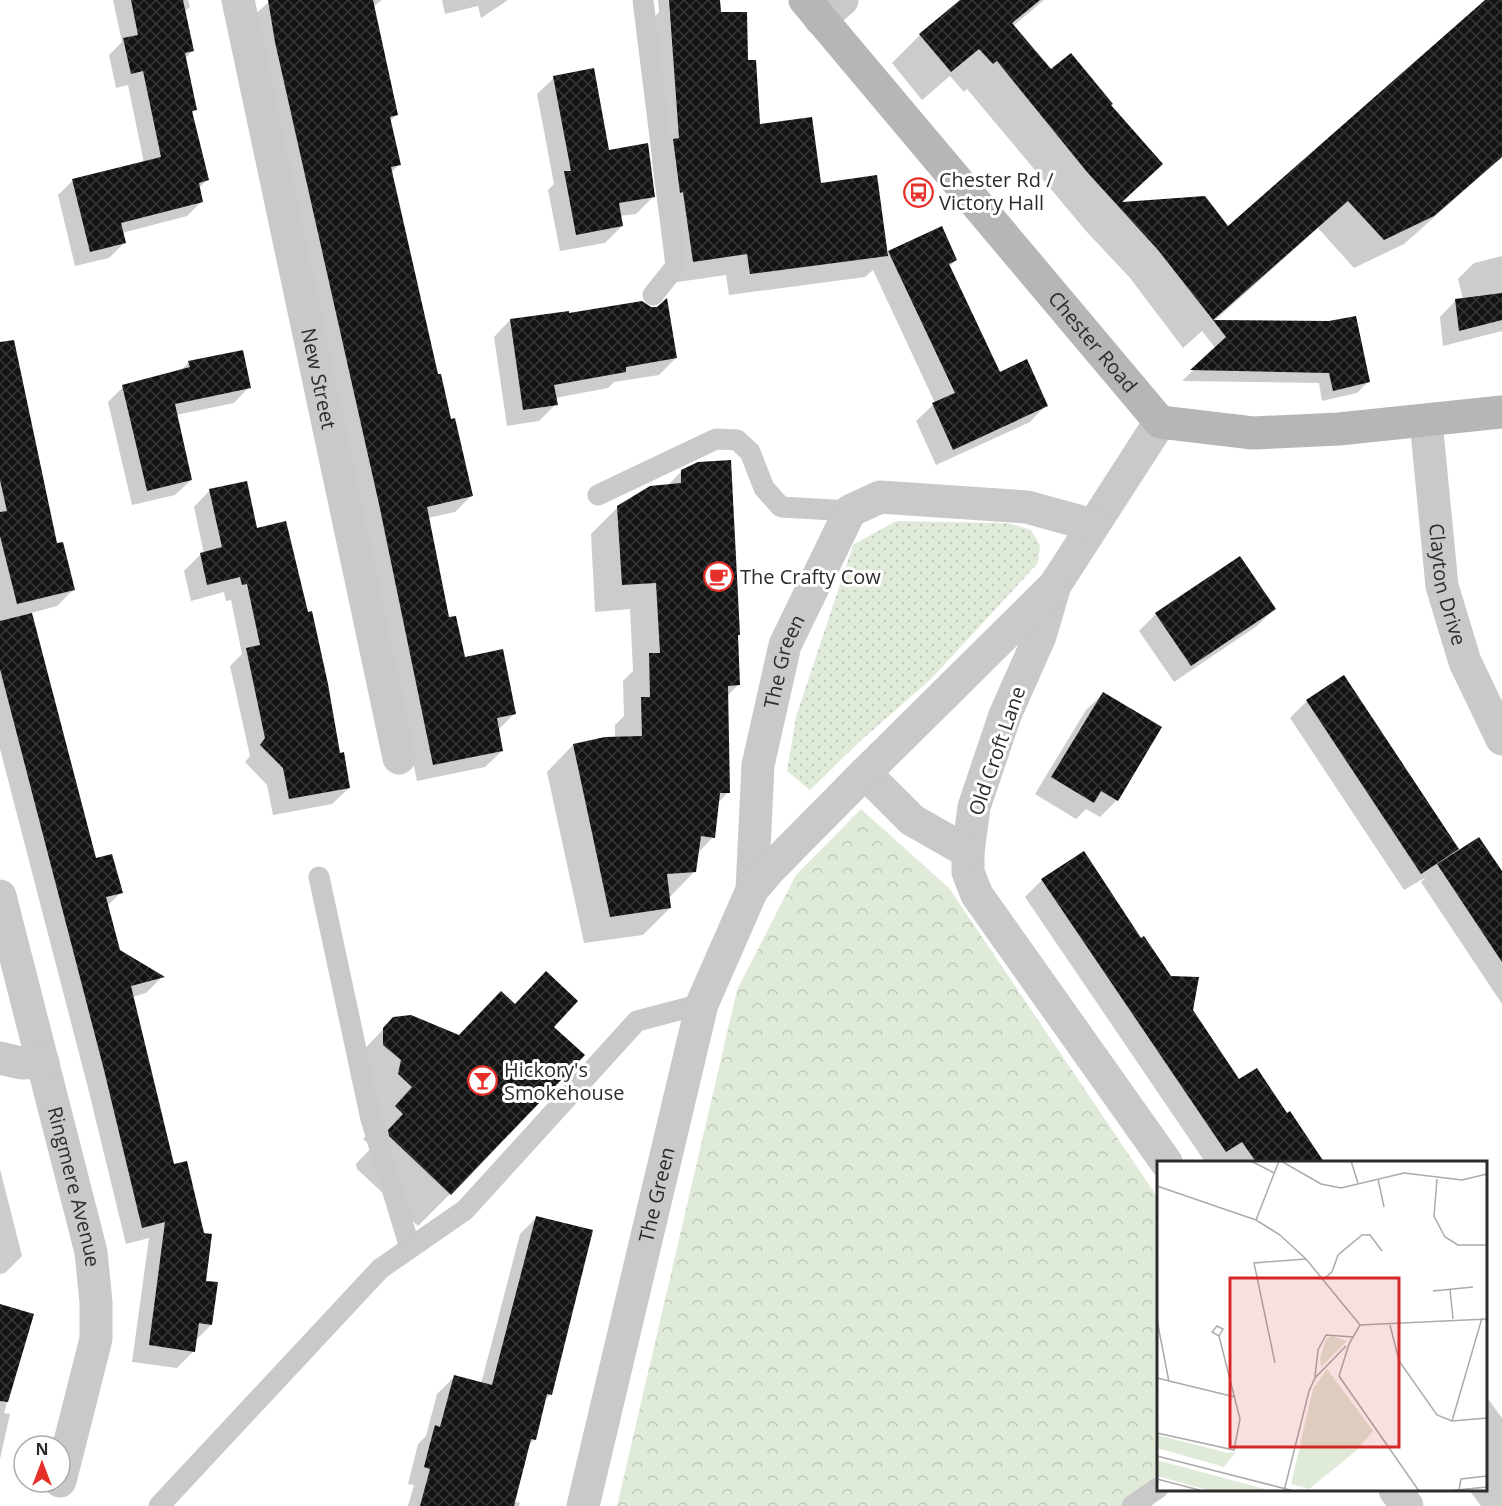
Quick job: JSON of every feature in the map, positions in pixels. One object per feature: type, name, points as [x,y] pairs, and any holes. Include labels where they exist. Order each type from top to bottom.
[{"type":"main road","name":"Chester Road","points":[[822,6],[1160,422]]},
{"type":"main road","points":[[1160,422],[1253,433],[1339,429],[1502,412]]},
{"type":"street","name":"New Street","points":[[238,0],[399,758]]},
{"type":"street","name":"Clayton Drive","points":[[1426,421],[1442,586],[1465,662],[1502,739]]},
{"type":"street","name":"Old Croft Lane","points":[[1160,422],[1055,585],[1040,636],[1005,715],[974,807],[968,852],[968,873],[977,895],[1165,1161]]},
{"type":"street","points":[[850,511],[880,496],[1027,507],[1092,525]]},
{"type":"street","name":"The Green","points":[[752,890],[758,765],[785,645],[850,511]]},
{"type":"street","name":"The Green","points":[[583,1506],[702,1004],[752,890],[865,773],[1055,585]]},
{"type":"street","points":[[865,773],[912,820],[968,852]]},
{"type":"street","name":"Ringmere Avenue","points":[[0,896],[91,1252],[96,1302],[96,1339],[72,1434]]},
{"type":"street","points":[[0,1058],[21,1063],[43,1062]]},
{"type":"street","points":[[1396,1491],[1407,1506]]},
{"type":"lane","points":[[642,0],[676,266],[653,295]]},
{"type":"lane","points":[[598,495],[716,439],[737,440],[750,452],[764,488],[781,507],[850,511]]},
{"type":"lane","points":[[319,877],[371,1119],[410,1248]]},
{"type":"lane","points":[[159,1506],[380,1269],[465,1210],[637,1021],[702,1004]]},
{"type":"lane","points":[[1132,1506],[1157,1489]]},
{"type":"green space","points":[[896,521],[1008,523],[1031,530],[1040,545],[1038,563],[931,679],[858,743],[810,790],[787,771],[796,717],[853,545]]},
{"type":"green space","points":[[861,809],[949,888],[1157,1197],[1157,1491],[1165,1491],[1152,1506],[617,1506],[737,990],[796,875]]},
{"type":"building","points":[[131,0],[183,0],[194,51],[185,53],[197,110],[192,111],[209,180],[199,183],[203,202],[121,223],[126,243],[90,252],[72,179],[161,157],[143,71],[131,74],[123,38],[138,35]]},
{"type":"building","points":[[268,0],[373,0],[398,115],[390,117],[401,165],[391,167],[438,374],[441,374],[451,419],[455,418],[473,496],[427,507],[449,617],[456,616],[465,657],[503,649],[516,714],[497,718],[503,751],[433,765],[379,504],[275,42]]},
{"type":"building","points":[[669,0],[720,0],[721,12],[747,12],[748,60],[756,60],[760,124],[812,117],[821,183],[877,175],[888,256],[750,274],[747,254],[693,262],[673,139],[679,138]]},
{"type":"building","points":[[960,0],[1040,0],[1012,23],[1051,69],[1071,53],[1113,104],[1111,105],[1163,164],[1122,202],[1205,196],[1228,226],[1485,0],[1502,0],[1502,157],[1434,216],[1384,240],[1348,201],[1213,320],[1158,250],[1087,172],[997,61],[993,64],[979,49],[951,72],[919,34]]},
{"type":"building","points":[[594,68],[609,150],[648,143],[655,197],[619,203],[623,226],[576,235],[564,171],[571,171],[553,76]]},
{"type":"building","points":[[942,226],[957,260],[949,264],[1000,372],[1027,359],[1048,406],[953,450],[932,403],[955,393],[888,251]]},
{"type":"building","points":[[1502,293],[1502,320],[1459,331],[1455,299]]},
{"type":"building","points":[[667,298],[677,358],[626,367],[626,372],[554,385],[558,405],[523,410],[510,319],[569,311],[569,313],[642,301],[651,307],[657,307]]},
{"type":"building","points":[[1356,316],[1370,382],[1333,391],[1329,373],[1190,370],[1226,337],[1213,320],[1329,321]]},
{"type":"building","points":[[14,340],[57,543],[63,542],[75,590],[17,604],[0,536],[0,512],[7,511],[0,480],[0,342]]},
{"type":"building","points":[[243,350],[251,388],[175,404],[192,480],[147,491],[122,385],[190,367],[188,361]]},
{"type":"building","points":[[731,460],[740,635],[738,635],[740,685],[728,686],[730,793],[720,793],[715,838],[701,836],[696,872],[667,874],[671,908],[610,917],[573,744],[605,737],[642,736],[641,697],[650,697],[649,653],[660,653],[656,583],[622,585],[617,506],[650,486],[681,483],[681,470],[698,462]]},
{"type":"building","points":[[247,481],[257,528],[286,521],[308,612],[312,611],[340,753],[344,752],[350,788],[289,799],[283,768],[260,745],[265,738],[246,648],[260,645],[247,584],[242,585],[240,577],[207,585],[200,553],[222,547],[209,489]]},
{"type":"building","points":[[1240,556],[1276,609],[1191,666],[1155,613]]},
{"type":"building","points":[[32,613],[96,858],[112,854],[123,893],[106,897],[120,950],[165,977],[131,986],[174,1164],[187,1161],[204,1233],[212,1234],[206,1281],[218,1282],[212,1325],[199,1323],[195,1352],[149,1345],[165,1222],[142,1228],[104,1070],[0,669],[0,621]]},
{"type":"building","points":[[1344,675],[1459,849],[1421,874],[1306,700]]},
{"type":"building","points":[[1103,692],[1162,727],[1118,801],[1101,791],[1094,803],[1051,777]]},
{"type":"building","points":[[1479,837],[1502,871],[1502,962],[1437,864]]},
{"type":"building","points":[[1084,851],[1141,938],[1144,936],[1171,976],[1199,977],[1193,1010],[1239,1079],[1257,1068],[1287,1113],[1290,1111],[1323,1161],[1255,1161],[1242,1142],[1226,1152],[1041,879]]},
{"type":"building","name":"Hickory's Smokehouse","points":[[546,971],[578,1001],[554,1027],[585,1055],[451,1195],[389,1136],[388,1130],[403,1114],[395,1106],[412,1087],[398,1074],[401,1060],[383,1045],[383,1028],[393,1017],[411,1015],[459,1035],[501,991],[515,1004]]},
{"type":"building","points":[[536,1216],[593,1230],[552,1395],[547,1394],[536,1440],[531,1439],[514,1506],[420,1506],[430,1469],[424,1467],[429,1447],[435,1425],[440,1427],[454,1375],[492,1385]]},
{"type":"building","points":[[0,1304],[34,1314],[8,1402],[0,1401]]},
{"type":"place","name":"Chester Rd / Victory Hall","points":[[918,192]]},
{"type":"place","name":"The Crafty Cow","points":[[719,577]]},
{"type":"place","name":"Hickory's Smokehouse","points":[[483,1081]]}]
